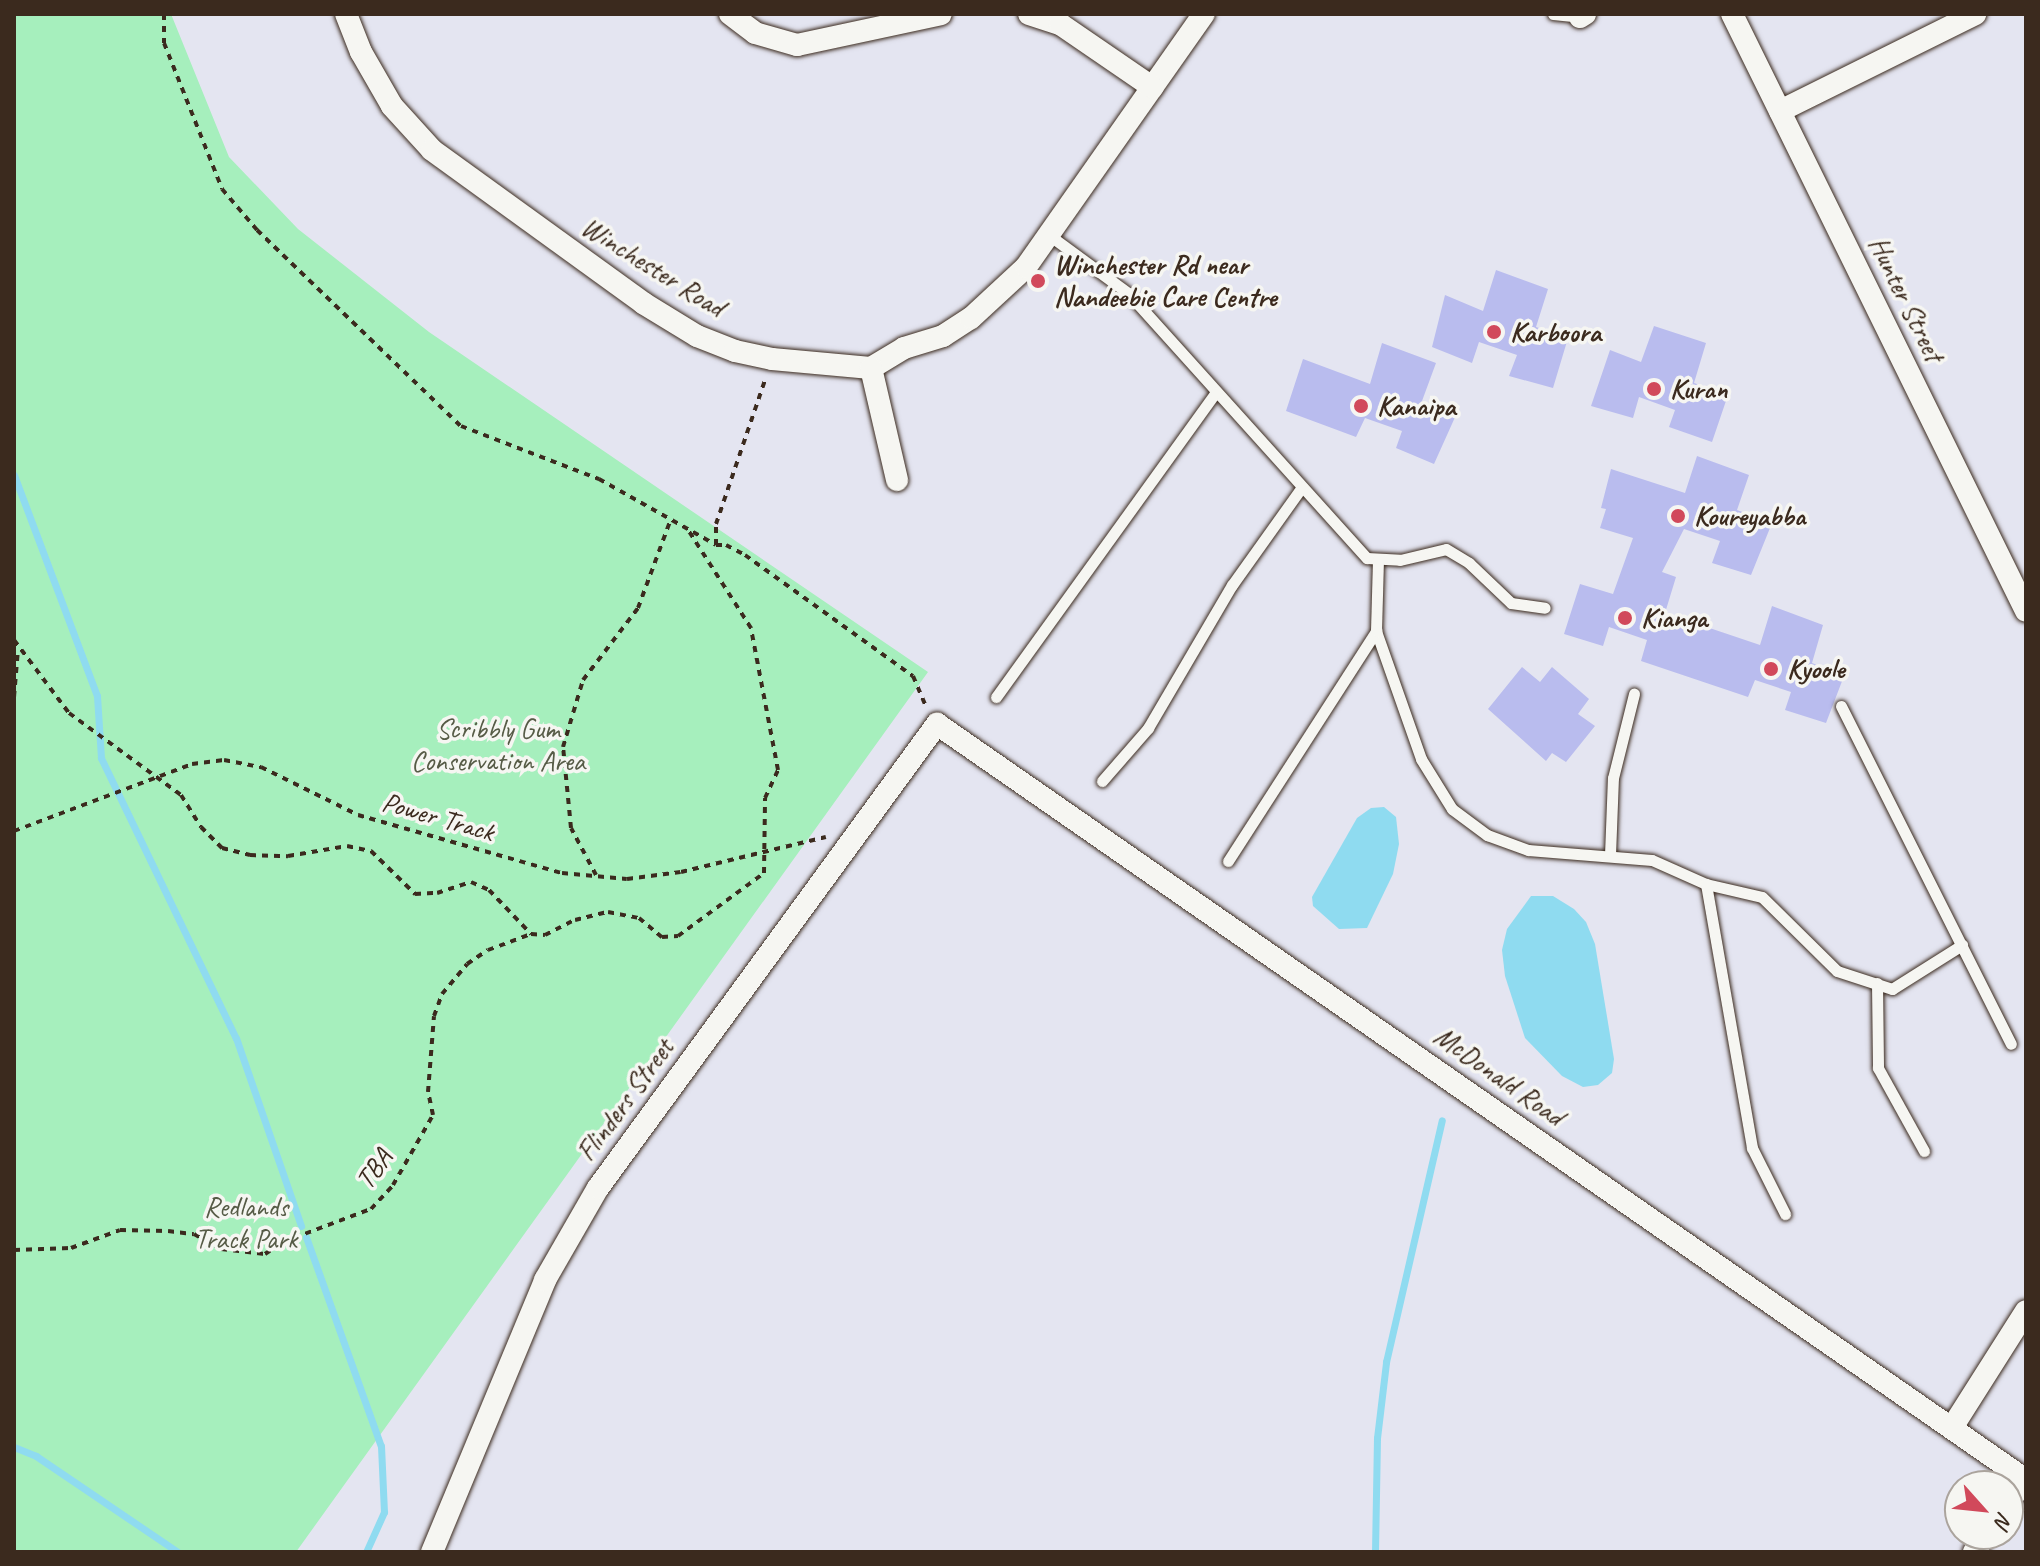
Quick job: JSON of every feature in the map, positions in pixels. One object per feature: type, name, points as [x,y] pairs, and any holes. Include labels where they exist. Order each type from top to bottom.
[{"type":"street","name":"Winchester Road","points":[[346,14],[361,52],[392,106],[432,150],[485,192],[669,320],[735,351],[772,359],[871,368]]},
{"type":"street","points":[[730,14],[755,33],[797,45],[941,14]]},
{"type":"street","points":[[1029,14],[1060,24],[1152,87]]},
{"type":"street","points":[[897,480],[871,368],[904,348],[943,336],[971,318],[1017,276],[1204,14]]},
{"type":"street","name":"Hunter Street","points":[[1732,14],[2026,611]]},
{"type":"street","points":[[1780,111],[1975,14]]},
{"type":"street","name":"McDonald Road","points":[[937,724],[1953,1426],[2025,1480]]},
{"type":"street","name":"Flinders Street","points":[[432,1552],[452,1511],[545,1280],[598,1188],[937,724]]},
{"type":"street","points":[[1953,1426],[2026,1311]]},
{"type":"lane","points":[[1553,14],[1583,15]]},
{"type":"lane","points":[[1049,235],[1128,293],[1367,558],[1400,560],[1446,549],[1469,563],[1511,603],[1545,608]]},
{"type":"lane","points":[[996,697],[1215,393]]},
{"type":"lane","points":[[1102,781],[1148,728],[1232,585],[1302,487]]},
{"type":"lane","points":[[1378,559],[1376,631],[1421,759],[1452,809],[1487,835],[1528,850],[1652,860],[1706,884],[1762,897],[1837,971],[1892,989],[1962,945]]},
{"type":"lane","points":[[1228,861],[1376,631]]},
{"type":"lane","points":[[1610,855],[1613,778],[1634,694]]},
{"type":"lane","points":[[1841,706],[2011,1044]]},
{"type":"lane","points":[[1706,884],[1752,1148],[1785,1214]]},
{"type":"lane","points":[[1877,983],[1878,1068],[1924,1151]]},
{"type":"path","points":[[164,14],[164,43],[222,189],[257,230],[461,426],[599,479],[716,545],[726,545],[745,555],[913,676],[937,724]]},
{"type":"path","points":[[716,545],[716,524],[772,359]]},
{"type":"path","points":[[596,876],[571,828],[563,747],[583,680],[638,608],[671,519]]},
{"type":"path","points":[[688,530],[751,628],[778,770],[765,798],[766,854]]},
{"type":"path","points":[[14,640],[69,713],[181,795],[201,827],[222,848],[250,855],[288,856],[347,846],[371,851],[415,894],[437,893],[471,882],[489,890],[531,934]]},
{"type":"path","points":[[14,697],[18,649]]},
{"type":"path","name":"Power Track","points":[[14,831],[192,764],[224,760],[261,767],[358,815],[562,873],[627,879],[681,872],[766,854],[830,835]]},
{"type":"path","name":"TBA","points":[[14,1250],[71,1248],[120,1230],[194,1234],[221,1249],[265,1254],[327,1223],[371,1209],[393,1185],[433,1115],[428,1092],[434,1016],[442,994],[467,964],[488,950],[531,934],[545,935],[575,920],[608,912],[639,918],[662,937],[678,936],[764,873],[766,854]]},
{"type":"green space","name":"Scribbly Gum Conservation Area","points":[[14,14],[171,14],[229,157],[298,229],[429,332],[928,672],[296,1552],[14,1552]]},
{"type":"water","points":[[1384,807],[1396,817],[1399,844],[1393,874],[1367,928],[1339,929],[1313,906],[1312,897],[1357,818],[1371,808]]},
{"type":"water","points":[[1531,896],[1553,896],[1574,909],[1586,922],[1595,944],[1614,1059],[1612,1073],[1598,1085],[1583,1087],[1562,1076],[1525,1038],[1505,976],[1502,950],[1507,929]]},
{"type":"building","name":"Karboora","points":[[1496,270],[1548,289],[1536,327],[1568,338],[1553,388],[1509,376],[1517,355],[1479,342],[1472,363],[1432,347],[1445,295],[1483,311]]},
{"type":"building","name":"Kuran","points":[[1654,326],[1706,343],[1694,383],[1728,395],[1712,442],[1669,427],[1675,410],[1639,397],[1633,418],[1591,406],[1610,350],[1641,362]]},
{"type":"building","name":"Kanaipa","points":[[1382,343],[1436,363],[1422,401],[1456,415],[1434,464],[1396,448],[1402,431],[1365,418],[1356,437],[1286,411],[1303,359],[1370,384]]},
{"type":"building","points":[[1697,456],[1749,475],[1737,510],[1772,523],[1751,575],[1712,563],[1720,541],[1684,529],[1662,572],[1676,577],[1665,613],[1760,645],[1772,606],[1823,625],[1812,663],[1844,676],[1826,723],[1785,710],[1791,692],[1755,680],[1748,697],[1641,661],[1647,640],[1609,627],[1603,646],[1564,634],[1580,584],[1613,594],[1633,538],[1600,528],[1606,509],[1601,508],[1611,469],[1685,493]]},
{"type":"building","points":[[1522,667],[1540,682],[1552,667],[1589,699],[1578,714],[1595,726],[1566,762],[1552,753],[1546,761],[1488,709]]},
{"type":"waterway","points":[[14,475],[97,696],[101,758],[236,1038],[301,1226]]},
{"type":"waterway","points":[[1375,1552],[1377,1438],[1386,1362],[1442,1120]]},
{"type":"waterway","points":[[306,1237],[381,1446],[384,1512],[366,1552]]},
{"type":"waterway","points":[[14,1447],[36,1456],[178,1552]]},
{"type":"place","name":"Winchester Rd near Nandeebie Care Centre","points":[[1038,281]]},
{"type":"place","name":"Karboora","points":[[1494,332]]},
{"type":"place","name":"Kuran","points":[[1654,389]]},
{"type":"place","name":"Kanaipa","points":[[1361,406]]},
{"type":"place","name":"Koureyabba","points":[[1678,516]]},
{"type":"place","name":"Kianga","points":[[1625,618]]},
{"type":"place","name":"Kyoole","points":[[1771,669]]},
{"type":"park label","name":"Redlands Track Park","points":[[246,1223]]}]
